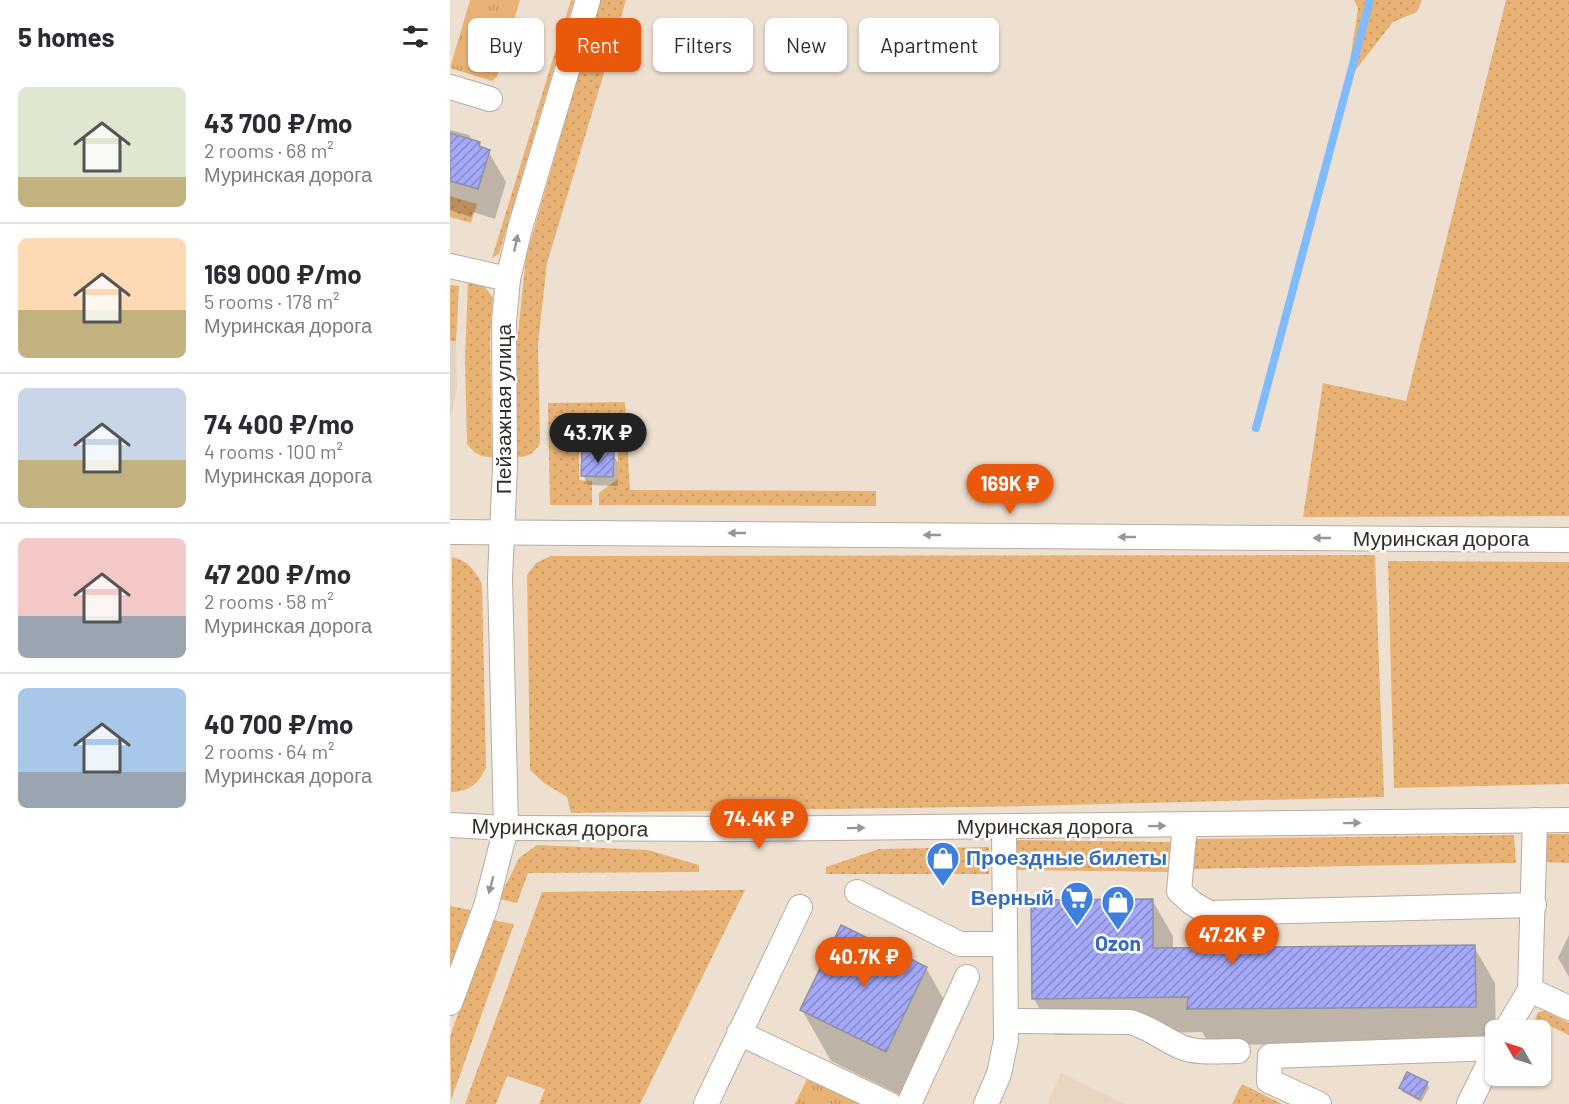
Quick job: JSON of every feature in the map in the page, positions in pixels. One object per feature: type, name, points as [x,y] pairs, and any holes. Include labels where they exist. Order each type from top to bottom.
[{"type":"street","name":"Пейзажная улица","points":[[450,1003],[486,906],[506,828],[500,578],[505,466],[504,321],[508,279],[519,228],[588,0]]},
{"type":"street","points":[[450,87],[490,99]]},
{"type":"street","points":[[450,266],[508,279]]},
{"type":"street","name":"Муринская дорога","points":[[450,532],[1569,540]]},
{"type":"street","points":[[1512,1020],[1530,990],[1535,820]]},
{"type":"street","name":"Муринская дорога","points":[[450,825],[506,828],[1005,828],[1569,820]]},
{"type":"street","points":[[1185,825],[1179,891],[1192,903],[1209,913],[1534,905]]},
{"type":"street","points":[[986,1104],[999,1074],[1006,1040],[1005,828]]},
{"type":"street","points":[[857,892],[960,944],[1004,944]]},
{"type":"street","points":[[706,1104],[800,907]]},
{"type":"street","points":[[909,1104],[967,977]]},
{"type":"street","points":[[1530,990],[1569,1008]]},
{"type":"street","points":[[1006,1021],[1130,1022],[1142,1025],[1182,1048],[1194,1051],[1238,1051]]},
{"type":"street","points":[[739,1033],[889,1104]]},
{"type":"street","points":[[1319,1104],[1269,1081],[1270,1056],[1485,1048]]},
{"type":"street","points":[[1469,1104],[1485,1071]]},
{"type":"shaded area","points":[[450,285],[459,286],[456,341],[457,388],[450,420]]},
{"type":"shaded area","points":[[1061,1073],[1125,1104],[1047,1104]]},
{"type":"green space","points":[[470,0],[520,0],[515,18],[468,18],[468,72],[498,72],[497,77],[492,81],[450,68]]},
{"type":"green space","points":[[571,0],[574,0],[569,18],[565,18]]},
{"type":"green space","points":[[600,0],[626,0],[621,18],[595,18]]},
{"type":"green space","points":[[1354,0],[1422,0],[1417,12],[1393,22],[1347,81],[1358,8]]},
{"type":"green space","points":[[1506,0],[1569,0],[1569,516],[1303,517],[1323,383],[1406,401]]},
{"type":"green space","points":[[556,49],[556,61],[499,254],[492,258]]},
{"type":"green space","points":[[579,72],[604,72],[547,263],[538,344],[540,443],[531,454],[517,457],[517,343],[526,257]]},
{"type":"green space","points":[[450,196],[477,204],[471,223],[450,217]]},
{"type":"green space","points":[[468,281],[485,287],[493,298],[490,334],[492,457],[478,454],[467,444],[465,357]]},
{"type":"green space","points":[[450,285],[459,286],[456,341],[450,341]]},
{"type":"green space","points":[[625,402],[630,490],[876,491],[876,506],[599,505],[599,493],[618,479],[618,449],[579,450],[579,480],[592,481],[592,505],[550,505],[548,403]]},
{"type":"green space","points":[[1375,555],[1384,797],[1028,806],[571,813],[567,797],[544,783],[530,770],[527,575],[536,563],[551,556]]},
{"type":"green space","points":[[452,557],[470,566],[482,584],[486,768],[472,786],[451,792]]},
{"type":"green space","points":[[1388,561],[1569,562],[1569,784],[1394,788]]},
{"type":"green space","points":[[1542,834],[1569,834],[1569,863],[1542,862]]},
{"type":"green space","points":[[1514,835],[1516,863],[1193,869],[1193,839]]},
{"type":"green space","points":[[1017,840],[1170,842],[1170,872],[1017,870]]},
{"type":"green space","points":[[537,845],[648,850],[699,865],[699,872],[528,873],[517,903],[499,899],[519,858]]},
{"type":"green space","points":[[989,847],[989,874],[826,874],[826,867],[879,849]]},
{"type":"green space","points":[[745,890],[640,1104],[539,1104],[545,1089],[507,1076],[496,1104],[465,1104],[542,892]]},
{"type":"green space","points":[[450,906],[471,910],[450,971]]},
{"type":"green space","points":[[492,920],[514,924],[451,1100],[450,1036]]},
{"type":"green space","points":[[1545,1011],[1569,1023],[1569,1035],[1551,1027],[1551,1020],[1535,1019],[1538,1012]]},
{"type":"green space","points":[[807,1079],[860,1104],[795,1104]]},
{"type":"green space","points":[[1242,1084],[1282,1104],[1232,1104]]},
{"type":"building","points":[[450,133],[480,142],[479,146],[490,150],[478,189],[450,181]]},
{"type":"building","points":[[582,452],[614,452],[613,477],[581,476]]},
{"type":"building","points":[[1153,899],[1153,948],[1475,945],[1476,1007],[1187,1009],[1188,997],[1032,999],[1031,900]]},
{"type":"building","points":[[841,925],[927,967],[886,1052],[800,1010]]},
{"type":"building","points":[[1407,1072],[1428,1082],[1419,1099],[1399,1088]]},
{"type":"waterway","points":[[1256,428],[1370,0]]},
{"type":"place","name":"Проездные билеты","points":[[943,887]]},
{"type":"place","name":"Верный","points":[[1077,927]]},
{"type":"place","name":"Ozon","points":[[1118,931]]}]
